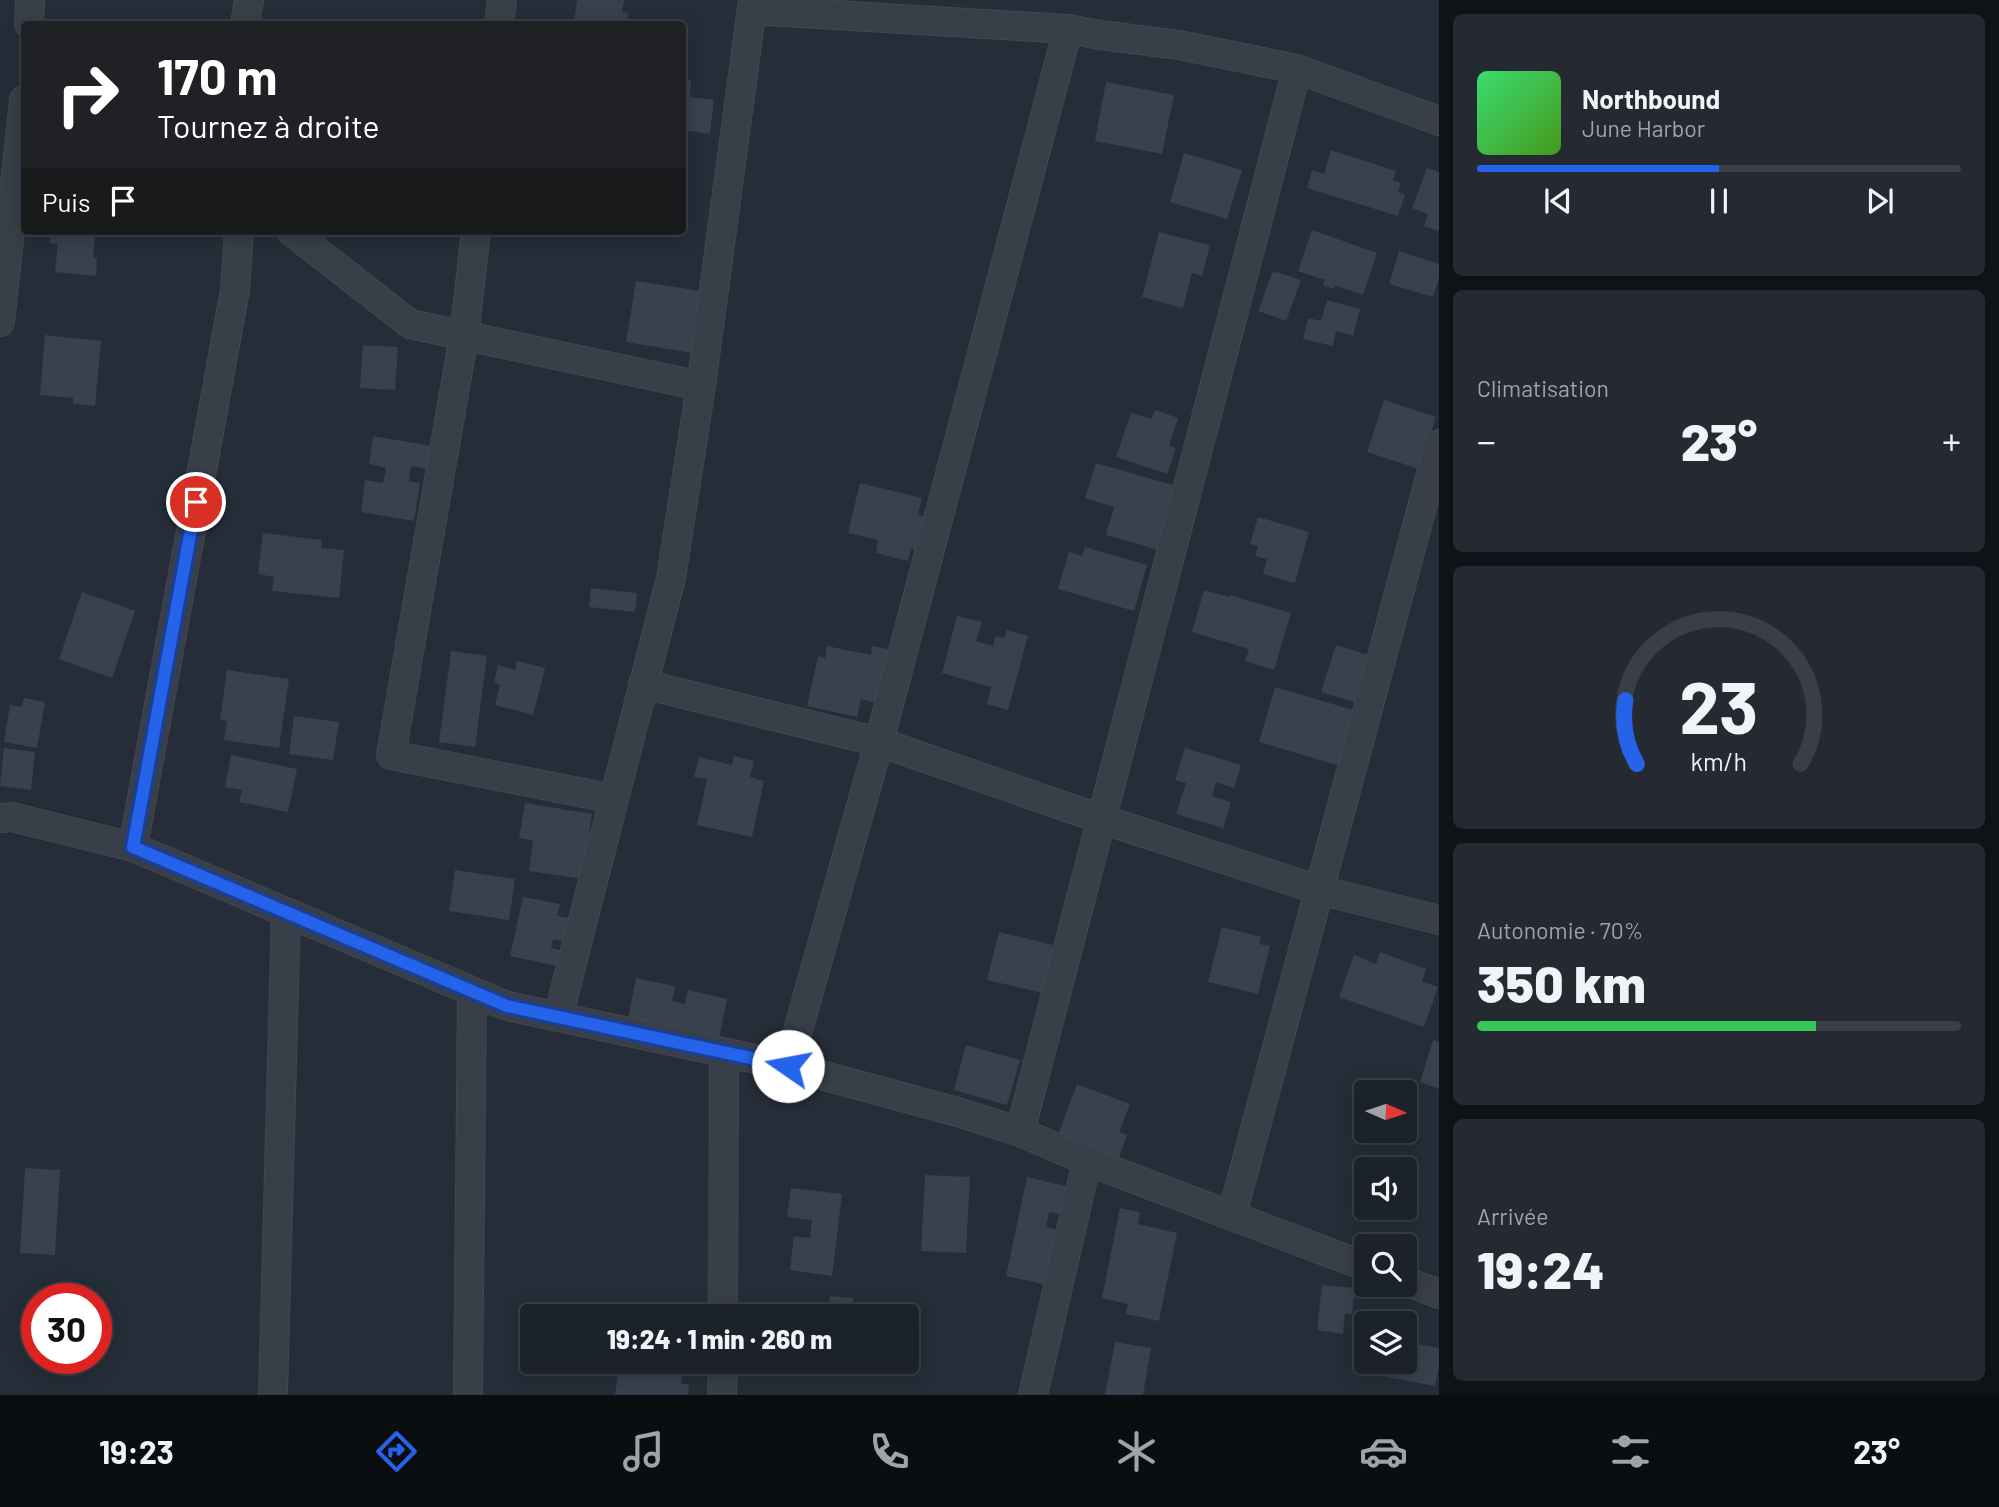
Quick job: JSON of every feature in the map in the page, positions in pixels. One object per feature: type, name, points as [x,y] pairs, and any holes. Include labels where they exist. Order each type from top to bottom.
[{"type":"street","points":[[29,21],[30,0]]},
{"type":"street","points":[[246,21],[250,0]]},
{"type":"street","points":[[499,21],[502,0]]},
{"type":"street","points":[[558,1017],[671,578],[701,386],[752,5],[1068,29],[1179,45],[1297,69],[1439,121]]},
{"type":"street","points":[[788,1066],[879,742],[1068,29]]},
{"type":"street","points":[[1020,1132],[1297,69]]},
{"type":"street","points":[[0,322],[21,128]]},
{"type":"street","points":[[133,847],[234,290],[239,235]]},
{"type":"street","points":[[296,235],[410,324],[701,386]]},
{"type":"street","points":[[476,235],[464,336],[391,755],[614,799]]},
{"type":"street","points":[[1232,1215],[1439,444]]},
{"type":"street","points":[[643,684],[879,742],[1101,819],[1319,890],[1439,920]]},
{"type":"street","points":[[0,818],[12,817],[133,847],[507,1006],[788,1066],[961,1113],[1020,1132],[1087,1161],[1354,1261]]},
{"type":"street","points":[[272,1395],[286,912]]},
{"type":"street","points":[[468,1395],[472,992]]},
{"type":"street","points":[[723,1304],[724,1053]]},
{"type":"street","points":[[1033,1395],[1087,1161]]},
{"type":"street","points":[[1417,1286],[1439,1294]]},
{"type":"street","points":[[722,1395],[723,1374]]},
{"type":"building","points":[[577,0],[624,0],[622,12],[628,13],[627,21],[574,21]]},
{"type":"building","points":[[686,79],[691,80],[690,97],[714,100],[710,134],[686,130]]},
{"type":"building","points":[[1106,82],[1174,95],[1162,154],[1095,141]]},
{"type":"building","points":[[1331,150],[1396,171],[1393,180],[1401,183],[1398,192],[1405,195],[1398,216],[1307,188],[1312,170],[1324,174]]},
{"type":"building","points":[[1184,153],[1242,170],[1227,219],[1170,202]]},
{"type":"building","points":[[1427,168],[1439,172],[1439,231],[1424,226],[1428,214],[1412,208]]},
{"type":"building","points":[[1312,230],[1377,253],[1363,295],[1335,285],[1334,289],[1323,285],[1325,280],[1298,271]]},
{"type":"building","points":[[1159,232],[1210,245],[1202,276],[1192,273],[1183,308],[1142,297]]},
{"type":"building","points":[[51,235],[95,235],[93,258],[97,258],[96,276],[55,272],[58,244],[50,243]]},
{"type":"building","points":[[1399,251],[1439,264],[1439,278],[1433,297],[1389,284]]},
{"type":"building","points":[[1273,271],[1301,280],[1286,321],[1258,311]]},
{"type":"building","points":[[636,281],[708,292],[698,354],[626,342]]},
{"type":"building","points":[[1327,300],[1360,309],[1353,336],[1336,331],[1333,346],[1303,339],[1308,318],[1321,321]]},
{"type":"building","points":[[45,335],[101,341],[95,406],[73,404],[73,398],[40,395]]},
{"type":"building","points":[[363,345],[398,347],[395,390],[360,388]]},
{"type":"building","points":[[1384,400],[1436,417],[1419,469],[1367,452]]},
{"type":"building","points":[[1155,410],[1178,418],[1169,446],[1176,448],[1167,474],[1116,457],[1131,413],[1152,419]]},
{"type":"building","points":[[373,436],[431,446],[427,469],[411,466],[409,481],[420,483],[414,521],[361,512],[365,480],[383,483],[386,468],[369,464]]},
{"type":"building","points":[[1096,463],[1176,486],[1158,550],[1106,535],[1114,507],[1085,498]]},
{"type":"building","points":[[860,483],[922,498],[918,515],[932,519],[924,552],[911,549],[908,561],[876,553],[878,540],[848,533]]},
{"type":"building","points":[[1258,517],[1309,532],[1295,583],[1263,574],[1267,559],[1255,556],[1258,546],[1250,544]]},
{"type":"building","points":[[263,533],[322,540],[321,548],[344,550],[339,598],[272,591],[274,577],[258,574]]},
{"type":"building","points":[[1085,547],[1147,565],[1134,611],[1058,589],[1069,552],[1082,556]]},
{"type":"building","points":[[591,588],[637,593],[635,612],[589,607]]},
{"type":"building","points":[[1204,590],[1291,613],[1274,670],[1245,661],[1249,649],[1192,632]]},
{"type":"building","points":[[82,592],[135,611],[112,678],[59,659]]},
{"type":"building","points":[[957,616],[982,622],[976,641],[993,646],[996,636],[1004,638],[1007,630],[1028,636],[1008,710],[987,704],[991,687],[942,673]]},
{"type":"building","points":[[1336,645],[1375,657],[1361,704],[1321,692]]},
{"type":"building","points":[[827,646],[871,655],[872,646],[892,650],[880,704],[861,699],[857,717],[807,706],[818,656],[825,658]]},
{"type":"building","points":[[451,651],[487,656],[475,747],[439,742]]},
{"type":"building","points":[[517,661],[545,668],[533,715],[495,705],[500,685],[494,683],[498,665],[515,670]]},
{"type":"building","points":[[227,670],[289,679],[279,748],[224,740],[227,721],[220,720]]},
{"type":"building","points":[[1275,687],[1363,713],[1347,768],[1259,742]]},
{"type":"building","points":[[24,698],[45,702],[37,748],[4,742],[10,705],[22,707]]},
{"type":"building","points":[[294,716],[339,722],[333,760],[289,754]]},
{"type":"building","points":[[4,748],[35,752],[31,790],[0,786]]},
{"type":"building","points":[[1185,748],[1241,765],[1234,788],[1216,782],[1212,796],[1231,802],[1223,828],[1176,814],[1186,783],[1175,780]]},
{"type":"building","points":[[231,755],[297,769],[288,812],[239,802],[242,790],[225,787]]},
{"type":"building","points":[[734,756],[754,761],[750,777],[764,781],[752,837],[697,825],[707,779],[694,777],[699,757],[732,765]]},
{"type":"building","points":[[525,803],[592,814],[582,879],[529,871],[533,840],[519,838]]},
{"type":"building","points":[[455,870],[515,879],[509,920],[449,911]]},
{"type":"building","points":[[523,897],[560,904],[557,916],[570,918],[566,942],[553,939],[551,948],[565,951],[562,967],[510,956]]},
{"type":"building","points":[[1222,927],[1261,937],[1259,944],[1270,946],[1258,994],[1208,982]]},
{"type":"building","points":[[999,932],[1053,945],[1042,993],[987,980]]},
{"type":"building","points":[[1380,952],[1426,969],[1422,981],[1438,987],[1424,1027],[1339,997],[1354,955],[1376,964]]},
{"type":"building","points":[[636,978],[675,986],[672,1001],[685,1004],[688,990],[727,999],[718,1044],[627,1024]]},
{"type":"building","points":[[1433,1040],[1439,1042],[1439,1089],[1420,1082]]},
{"type":"building","points":[[966,1045],[1020,1060],[1007,1105],[954,1090]]},
{"type":"building","points":[[1077,1084],[1130,1104],[1119,1132],[1127,1135],[1116,1166],[1055,1143]]},
{"type":"building","points":[[25,1168],[60,1170],[55,1255],[20,1253]]},
{"type":"building","points":[[925,1175],[970,1177],[966,1253],[921,1251]]},
{"type":"building","points":[[1027,1177],[1074,1188],[1068,1216],[1049,1212],[1046,1227],[1065,1232],[1053,1286],[1006,1276]]},
{"type":"building","points":[[791,1188],[842,1194],[832,1276],[790,1270],[794,1236],[810,1238],[812,1220],[787,1217]]},
{"type":"building","points":[[1120,1208],[1140,1212],[1138,1224],[1177,1233],[1159,1321],[1126,1314],[1128,1304],[1102,1298]]},
{"type":"building","points":[[1322,1285],[1354,1288],[1352,1314],[1345,1313],[1343,1334],[1317,1330]]},
{"type":"building","points":[[830,1296],[853,1298],[853,1304],[829,1304]]},
{"type":"building","points":[[1115,1342],[1151,1348],[1143,1395],[1105,1395]]},
{"type":"building","points":[[1417,1344],[1439,1348],[1435,1386],[1371,1374],[1417,1374]]},
{"type":"building","points":[[618,1374],[682,1374],[681,1384],[689,1384],[688,1395],[615,1395]]},
{"type":"route","points":[[196,502],[133,847],[507,1006],[788,1066]]}]
